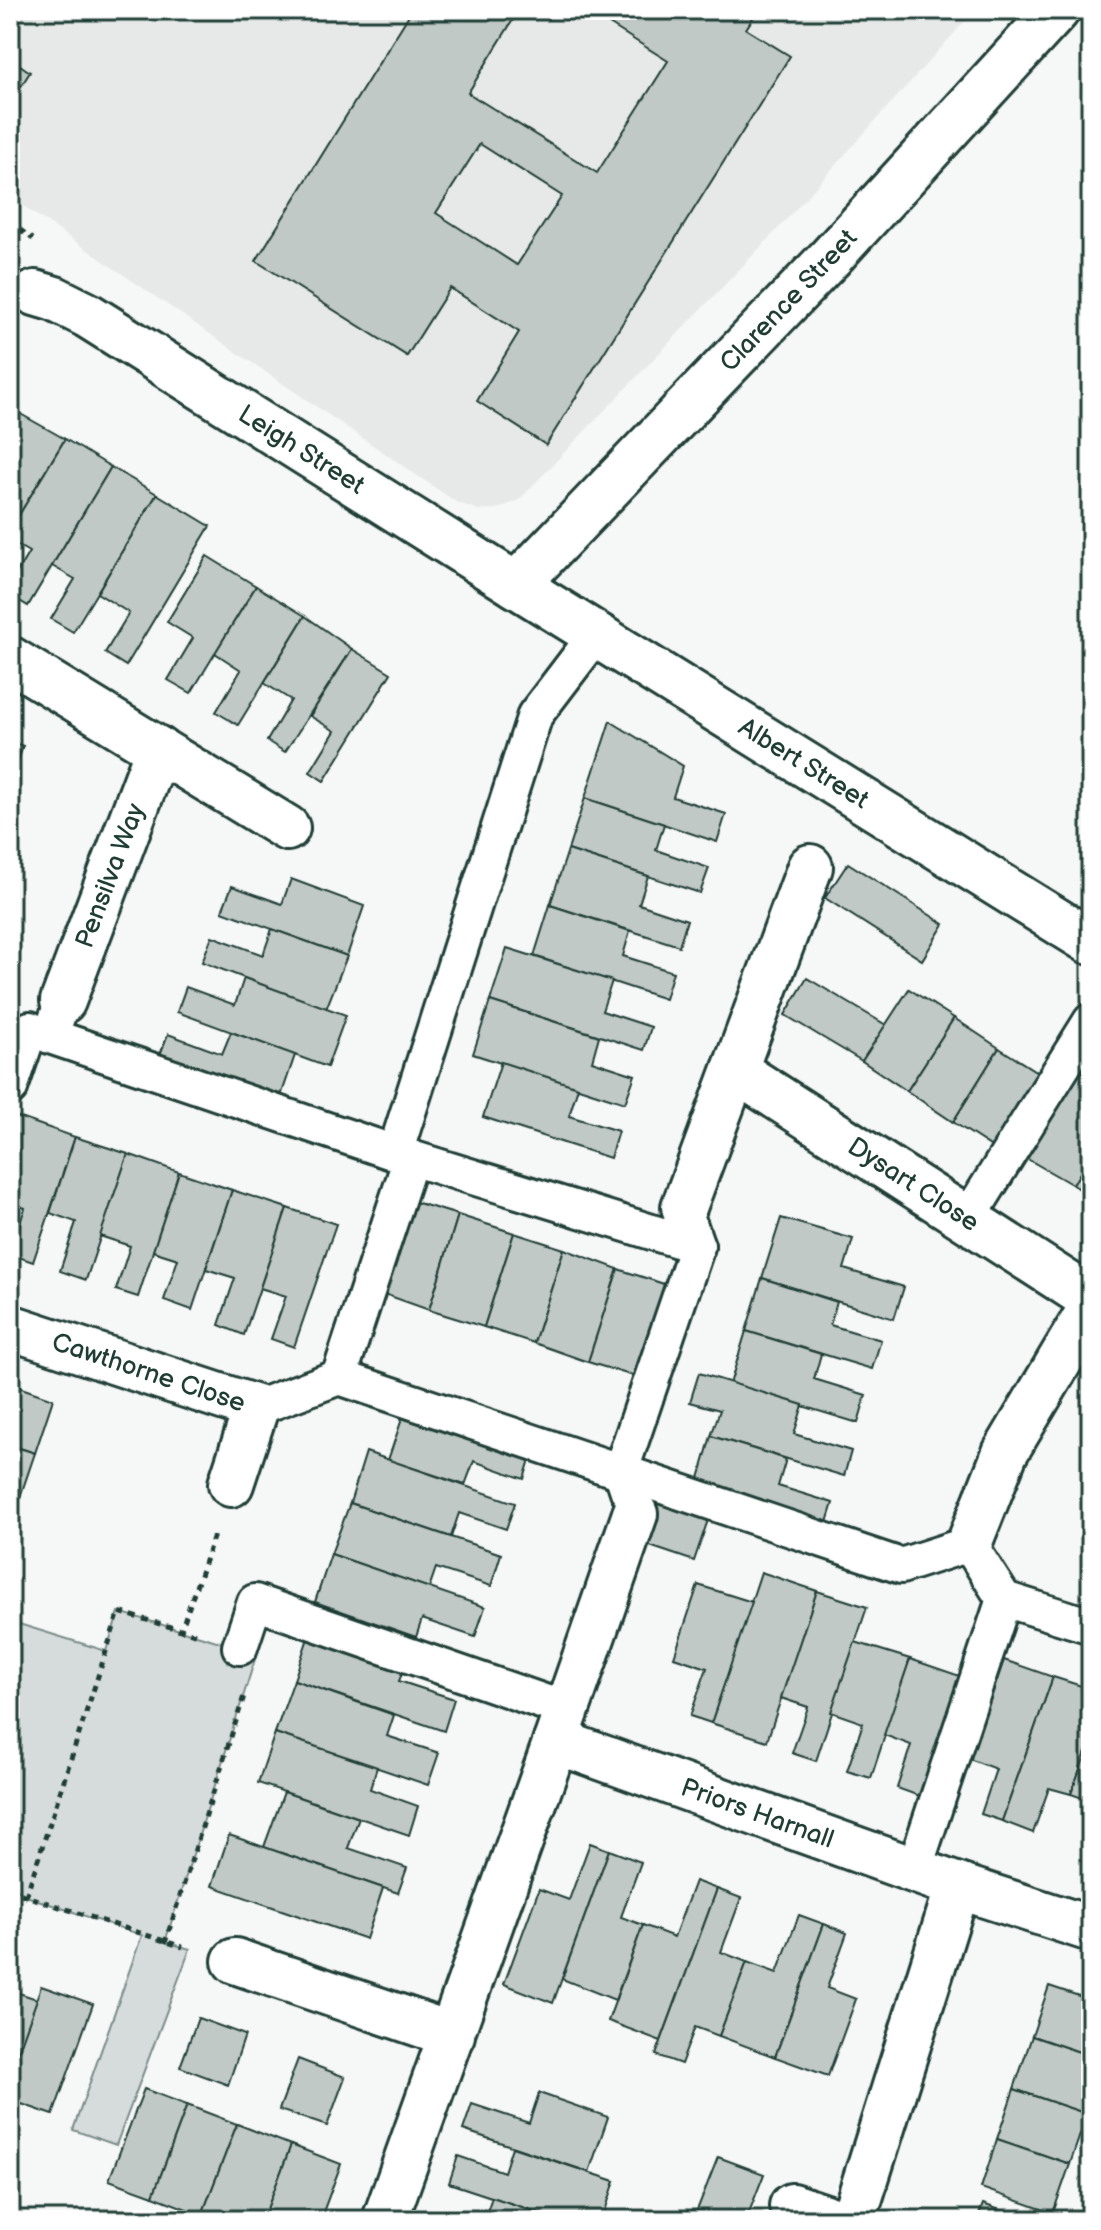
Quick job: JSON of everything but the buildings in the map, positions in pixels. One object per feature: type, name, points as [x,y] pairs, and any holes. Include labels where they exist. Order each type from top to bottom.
[{"type":"street","name":"Clarence Street","points":[[516,585],[829,259],[1057,10]]},
{"type":"street","name":"Leigh Street","points":[[35,293],[87,315],[516,585]]},
{"type":"street","name":"Albert Street","points":[[516,585],[1091,942]]},
{"type":"street","points":[[10,659],[287,828]]},
{"type":"street","name":"Pensilva Way","points":[[38,1022],[158,749]]},
{"type":"street","points":[[690,1227],[735,1070],[810,867]]},
{"type":"street","name":"Dysart Close","points":[[735,1070],[1091,1299]]},
{"type":"street","points":[[969,1544],[1005,1453],[1091,1308]]},
{"type":"street","name":"Cawthorne Close","points":[[10,1327],[256,1408],[231,1484]]},
{"type":"street","points":[[385,2220],[635,1514]]},
{"type":"street","name":"Priors Harnall","points":[[562,1725],[914,1870],[1091,1929]]},
{"type":"street","points":[[853,2220],[958,1886]]},
{"type":"street","points":[[235,1961],[452,2035]]},
{"type":"street","points":[[792,2206],[834,2220]]},
{"type":"lane","points":[[339,1377],[535,715],[596,635]]},
{"type":"lane","points":[[967,1220],[1091,1021]]},
{"type":"lane","points":[[10,1088],[38,1022],[403,1155],[690,1227],[621,1470],[635,1514]]},
{"type":"lane","points":[[256,1408],[339,1377],[901,1566],[969,1544],[1004,1599],[1091,1626]]},
{"type":"lane","points":[[914,1870],[1004,1599]]},
{"type":"lane","points":[[240,1647],[255,1602],[562,1725]]},
{"type":"path","points":[[181,1630],[231,1484]]},
{"type":"path","points":[[26,1896],[119,1612],[240,1647],[257,1653],[165,1943]]},
{"type":"path","points":[[10,1889],[165,1943],[235,1961]]},
{"type":"shaded area","points":[[10,10],[975,10],[775,232],[519,500],[501,508],[481,511],[456,502],[10,197]]},
{"type":"shaded area","points":[[119,1612],[257,1653],[165,1942],[190,1949],[116,2145],[73,2130],[142,1935],[26,1896],[10,1884],[10,1652],[19,1624],[106,1651]]}]
